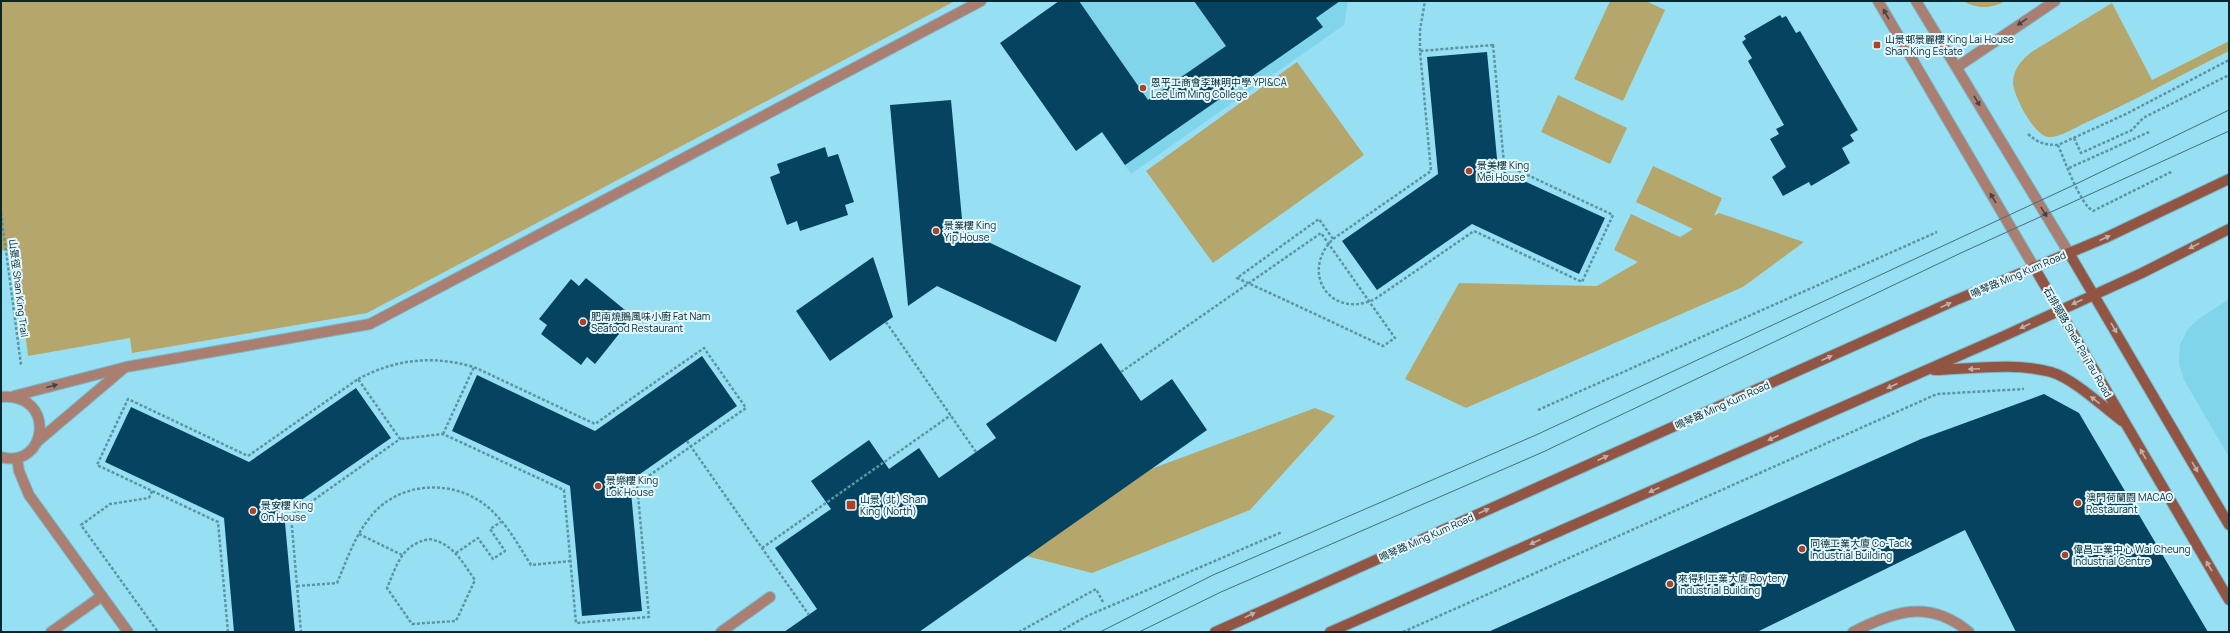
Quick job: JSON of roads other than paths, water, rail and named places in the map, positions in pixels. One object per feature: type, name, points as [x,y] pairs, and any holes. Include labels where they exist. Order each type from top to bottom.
[{"type":"main road","name":"鳴琴路 Ming Kum Road","points":[[1215,632],[1956,300],[2069,253],[2229,179]]},
{"type":"main road","points":[[1330,632],[1928,370],[2060,310],[2229,229]]},
{"type":"main road","points":[[2069,253],[2229,525]]},
{"type":"main road","name":"石排頭路 Shek Pai Tau Road","points":[[2034,267],[2229,600]]},
{"type":"main road","points":[[1928,370],[2018,367],[2052,372],[2076,386],[2126,424]]},
{"type":"street","points":[[1,398],[126,367],[370,324],[981,1]]},
{"type":"street","name":"石排頭路 Shek Pai Tau Road","points":[[1878,1],[2034,267]]},
{"type":"street","points":[[1916,1],[2069,253]]},
{"type":"street","points":[[1957,67],[2055,1]]},
{"type":"street","points":[[1,457],[17,458],[29,452],[38,441],[126,367]]},
{"type":"street","points":[[14,396],[25,400],[34,408],[39,418],[40,430],[38,441]]},
{"type":"street","points":[[17,458],[19,471],[29,494],[128,632]]},
{"type":"street","points":[[51,632],[102,596]]},
{"type":"street","points":[[721,632],[770,597]]},
{"type":"street","points":[[1853,632],[1886,616],[1901,612],[1918,611],[1932,612],[1947,617],[1969,632]]},
{"type":"tram line","points":[[1100,632],[1213,575],[1536,435],[2076,184],[2229,110]]},
{"type":"tram line","points":[[1139,632],[1221,592],[1543,452],[1963,252],[2229,131]]},
{"type":"place","name":"山景邨景麗樓 King Lai House Shan King Estate","points":[[1877,45]]},
{"type":"place","name":"恩平工商會李琳明中學 YPI&CA Lee Lim Ming College","points":[[1143,88]]},
{"type":"place","name":"景美樓 King Mei House","points":[[1469,171]]},
{"type":"place","name":"景業樓 King Yip House","points":[[936,231]]},
{"type":"place","name":"肥南燒鵝風味小廚 Fat Nam Seafood Restaurant","points":[[583,322]]},
{"type":"place","name":"景樂樓 King Lok House","points":[[598,486]]},
{"type":"place","name":"澳門荷蘭園 MACAO Restaurant","points":[[2078,503]]},
{"type":"place","name":"山景 (北) Shan King (North)","points":[[851,505]]},
{"type":"place","name":"景安樓 King On House","points":[[253,511]]},
{"type":"place","name":"同德工業大廈 Co-Tack Industrial Building","points":[[1802,549]]},
{"type":"place","name":"偉昌工業中心 Wai Cheung Industrial Centre","points":[[2065,555]]},
{"type":"place","name":"來得利工業大廈 Roytery Industrial Building","points":[[1670,584]]}]
